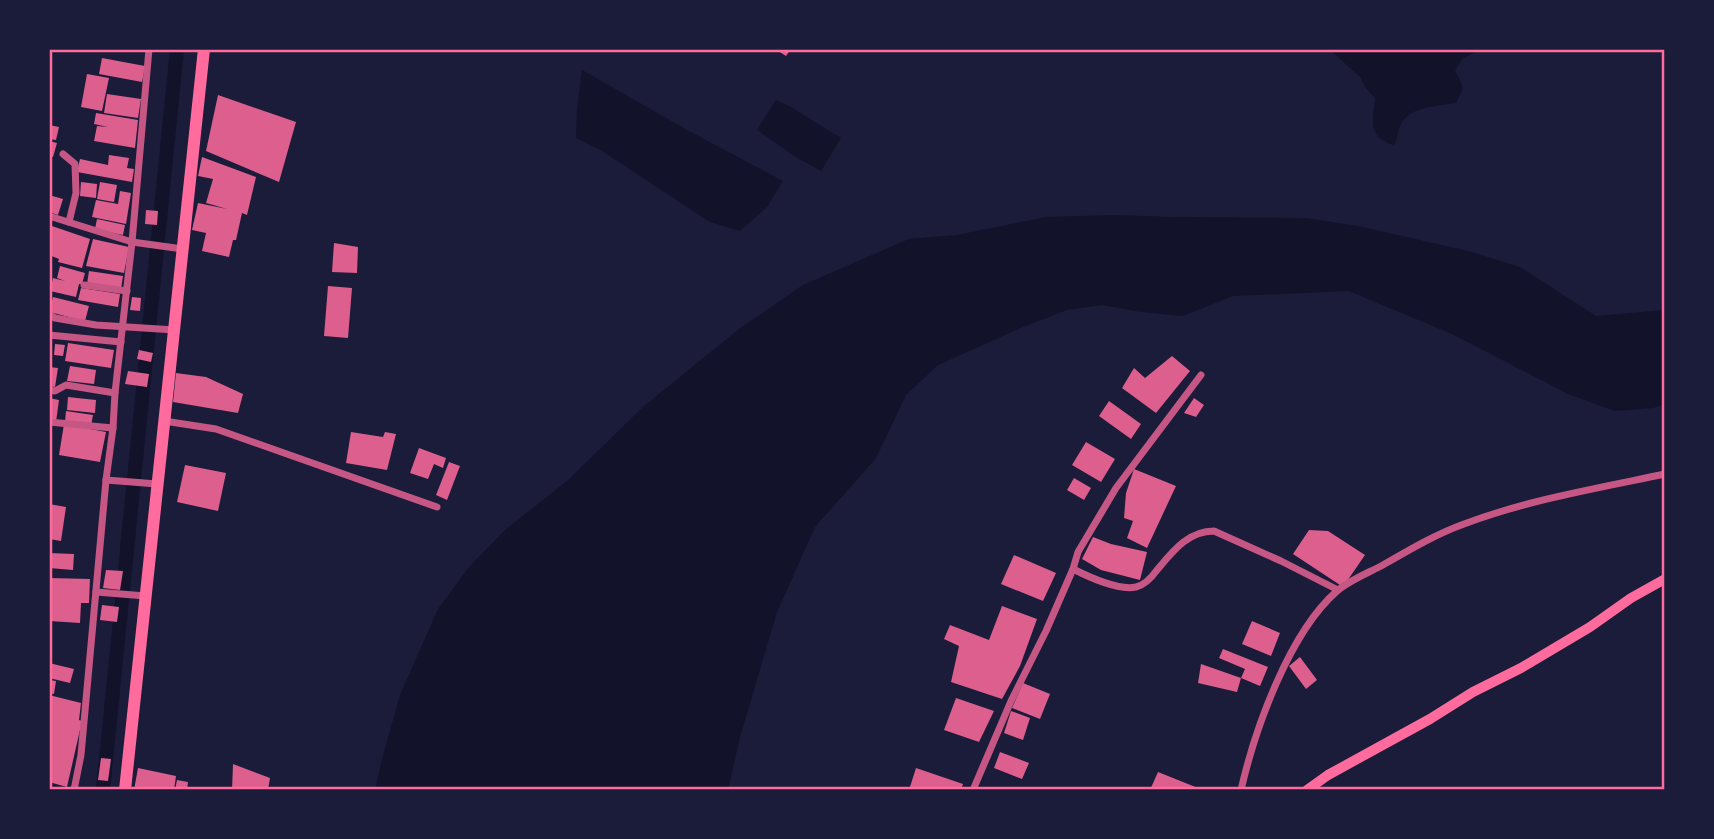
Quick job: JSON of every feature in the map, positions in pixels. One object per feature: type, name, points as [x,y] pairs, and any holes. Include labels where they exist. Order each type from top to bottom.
[{"type":"main road","points":[[125,790],[204,49]]},
{"type":"main road","points":[[1307,790],[1328,775],[1521,668],[1665,579]]},
{"type":"street","points":[[74,790],[81,755],[115,393],[127,291],[136,242],[149,49]]},
{"type":"street","points":[[62,154],[75,164],[76,193],[69,222]]},
{"type":"street","points":[[49,216],[136,242],[183,249]]},
{"type":"street","points":[[84,285],[127,291]]},
{"type":"street","points":[[49,315],[123,327],[174,330]]},
{"type":"street","points":[[49,335],[121,342]]},
{"type":"street","points":[[972,790],[1011,701],[1046,631],[1079,552],[1116,488],[1201,375]]},
{"type":"street","points":[[49,390],[55,391],[66,386],[115,393]]},
{"type":"street","points":[[164,421],[216,429],[437,508]]},
{"type":"street","points":[[49,422],[113,428]]},
{"type":"street","points":[[1241,790],[1273,692],[1294,645],[1316,614],[1338,590],[1462,524],[1534,502],[1665,474]]},
{"type":"street","points":[[106,480],[157,484]]},
{"type":"street","points":[[1073,569],[1108,584],[1136,587],[1147,582],[1184,541],[1194,534],[1214,531],[1338,590]]},
{"type":"street","points":[[96,592],[146,596]]},
{"type":"shaded area","points":[[1329,49],[1481,49],[1462,59],[1455,71],[1462,87],[1456,103],[1418,110],[1405,118],[1394,145],[1379,138],[1376,133],[1373,121],[1375,98],[1360,77]]},
{"type":"shaded area","points":[[582,70],[783,181],[767,207],[740,231],[710,222],[602,151],[576,138]]},
{"type":"shaded area","points":[[776,100],[841,138],[821,171],[757,130]]},
{"type":"shaded area","points":[[1114,215],[1306,218],[1358,226],[1468,251],[1520,267],[1596,316],[1665,310],[1665,404],[1653,408],[1615,411],[1568,394],[1452,334],[1349,291],[1233,296],[1183,316],[1102,305],[1067,310],[938,365],[906,395],[876,458],[815,527],[777,612],[740,737],[728,790],[375,790],[400,695],[438,609],[469,567],[506,529],[567,481],[644,406],[739,329],[803,285],[909,239],[957,235],[1046,217]]},
{"type":"building","points":[[775,49],[791,49],[786,56]]},
{"type":"building","points":[[102,58],[145,66],[142,82],[99,74]]},
{"type":"building","points":[[87,74],[109,78],[102,111],[81,107]]},
{"type":"building","points":[[107,94],[141,99],[138,118],[104,113]]},
{"type":"building","points":[[218,95],[296,122],[279,182],[206,151]]},
{"type":"building","points":[[96,113],[138,120],[135,148],[94,141],[97,126],[108,127],[94,124]]},
{"type":"building","points":[[49,125],[59,127],[56,140],[49,139]]},
{"type":"building","points":[[49,141],[57,143],[53,157],[49,156]]},
{"type":"building","points":[[109,155],[129,158],[127,168],[134,169],[132,182],[77,172],[80,159],[108,165]]},
{"type":"building","points":[[202,157],[256,177],[247,215],[242,213],[229,257],[202,251],[206,233],[192,230],[198,203],[227,209],[206,203],[213,179],[198,176]]},
{"type":"building","points":[[81,182],[97,184],[96,198],[80,196]]},
{"type":"building","points":[[100,182],[117,185],[114,202],[97,199]]},
{"type":"building","points":[[120,191],[131,193],[126,224],[92,217],[96,200],[118,204]]},
{"type":"building","points":[[49,195],[63,199],[58,215],[49,212]]},
{"type":"building","points":[[146,210],[158,211],[157,225],[145,224]]},
{"type":"building","points":[[97,219],[125,225],[123,235],[95,229]]},
{"type":"building","points":[[49,225],[90,239],[82,268],[58,262],[59,259],[49,255]]},
{"type":"building","points":[[93,239],[129,247],[124,273],[86,266]]},
{"type":"building","points":[[334,243],[358,247],[357,273],[332,272]]},
{"type":"building","points":[[60,266],[85,273],[76,297],[50,291],[53,278],[65,281],[57,278]]},
{"type":"building","points":[[89,271],[123,276],[121,289],[87,284]]},
{"type":"building","points":[[328,286],[352,288],[348,338],[324,336]]},
{"type":"building","points":[[81,288],[120,294],[118,307],[78,300]]},
{"type":"building","points":[[53,297],[89,306],[85,321],[49,312]]},
{"type":"building","points":[[132,297],[141,298],[140,311],[130,310]]},
{"type":"building","points":[[68,343],[114,350],[111,368],[65,361]]},
{"type":"building","points":[[55,344],[65,345],[63,356],[54,355]]},
{"type":"building","points":[[139,350],[153,353],[151,362],[137,359]]},
{"type":"building","points":[[1172,356],[1190,371],[1156,413],[1122,388],[1134,368],[1145,378]]},
{"type":"building","points":[[70,366],[96,370],[94,384],[67,381]]},
{"type":"building","points":[[49,367],[58,368],[55,387],[49,386]]},
{"type":"building","points":[[128,371],[149,374],[147,387],[125,384]]},
{"type":"building","points":[[176,373],[206,377],[243,394],[238,413],[173,402]]},
{"type":"building","points":[[68,397],[96,400],[95,413],[67,410]]},
{"type":"building","points":[[49,398],[59,400],[56,422],[49,422]]},
{"type":"building","points":[[1194,398],[1204,405],[1196,417],[1184,413]]},
{"type":"building","points":[[1109,401],[1141,424],[1131,439],[1099,416]]},
{"type":"building","points":[[66,411],[93,415],[91,426],[65,422]]},
{"type":"building","points":[[64,424],[106,432],[100,462],[59,455]]},
{"type":"building","points":[[351,432],[383,437],[385,432],[396,434],[387,470],[346,463]]},
{"type":"building","points":[[1086,442],[1115,459],[1101,482],[1072,465]]},
{"type":"building","points":[[419,448],[446,458],[443,468],[434,464],[428,479],[410,473]]},
{"type":"building","points":[[449,462],[460,466],[447,500],[436,495]]},
{"type":"building","points":[[185,465],[226,473],[218,511],[177,502]]},
{"type":"building","points":[[1134,469],[1176,486],[1147,548],[1127,538],[1133,521],[1124,518],[1126,493]]},
{"type":"building","points":[[1074,478],[1091,488],[1084,500],[1067,490]]},
{"type":"building","points":[[49,504],[66,507],[61,541],[49,539]]},
{"type":"building","points":[[1309,530],[1328,531],[1365,555],[1343,587],[1293,554]]},
{"type":"building","points":[[1093,537],[1147,552],[1140,580],[1101,570],[1082,559]]},
{"type":"building","points":[[49,553],[74,554],[73,570],[49,568]]},
{"type":"building","points":[[1014,555],[1056,573],[1043,601],[1001,584]]},
{"type":"building","points":[[106,570],[123,571],[120,590],[103,588]]},
{"type":"building","points":[[49,578],[90,579],[89,603],[81,603],[80,623],[49,621]]},
{"type":"building","points":[[102,605],[119,607],[117,622],[100,620]]},
{"type":"building","points":[[1002,606],[1037,619],[1020,666],[1002,699],[951,682],[959,646],[944,639],[950,625],[989,640]]},
{"type":"building","points":[[1252,621],[1280,633],[1271,656],[1242,644]]},
{"type":"building","points":[[1223,649],[1268,667],[1260,686],[1241,678],[1245,669],[1219,658]]},
{"type":"building","points":[[1300,657],[1317,680],[1306,689],[1289,666]]},
{"type":"building","points":[[49,663],[74,669],[70,683],[49,678]]},
{"type":"building","points":[[1201,664],[1241,678],[1237,692],[1198,683]]},
{"type":"building","points":[[49,680],[56,681],[54,694],[49,693]]},
{"type":"building","points":[[1023,683],[1050,694],[1040,719],[1012,708]]},
{"type":"building","points":[[49,695],[81,703],[79,720],[82,721],[67,787],[49,782]]},
{"type":"building","points":[[956,698],[994,711],[979,742],[944,730]]},
{"type":"building","points":[[1011,711],[1030,718],[1023,740],[1004,733]]},
{"type":"building","points":[[1000,752],[1029,763],[1022,779],[994,768]]},
{"type":"building","points":[[101,758],[111,759],[108,781],[98,780]]},
{"type":"building","points":[[233,764],[270,778],[268,790],[232,790]]},
{"type":"building","points":[[138,768],[176,776],[174,790],[134,790]]},
{"type":"building","points":[[916,768],[963,784],[961,790],[909,790]]},
{"type":"building","points":[[1158,772],[1203,790],[1150,790]]},
{"type":"building","points":[[177,780],[188,782],[187,790],[175,790]]},
{"type":"waterway","points":[[103,790],[177,49]]}]
